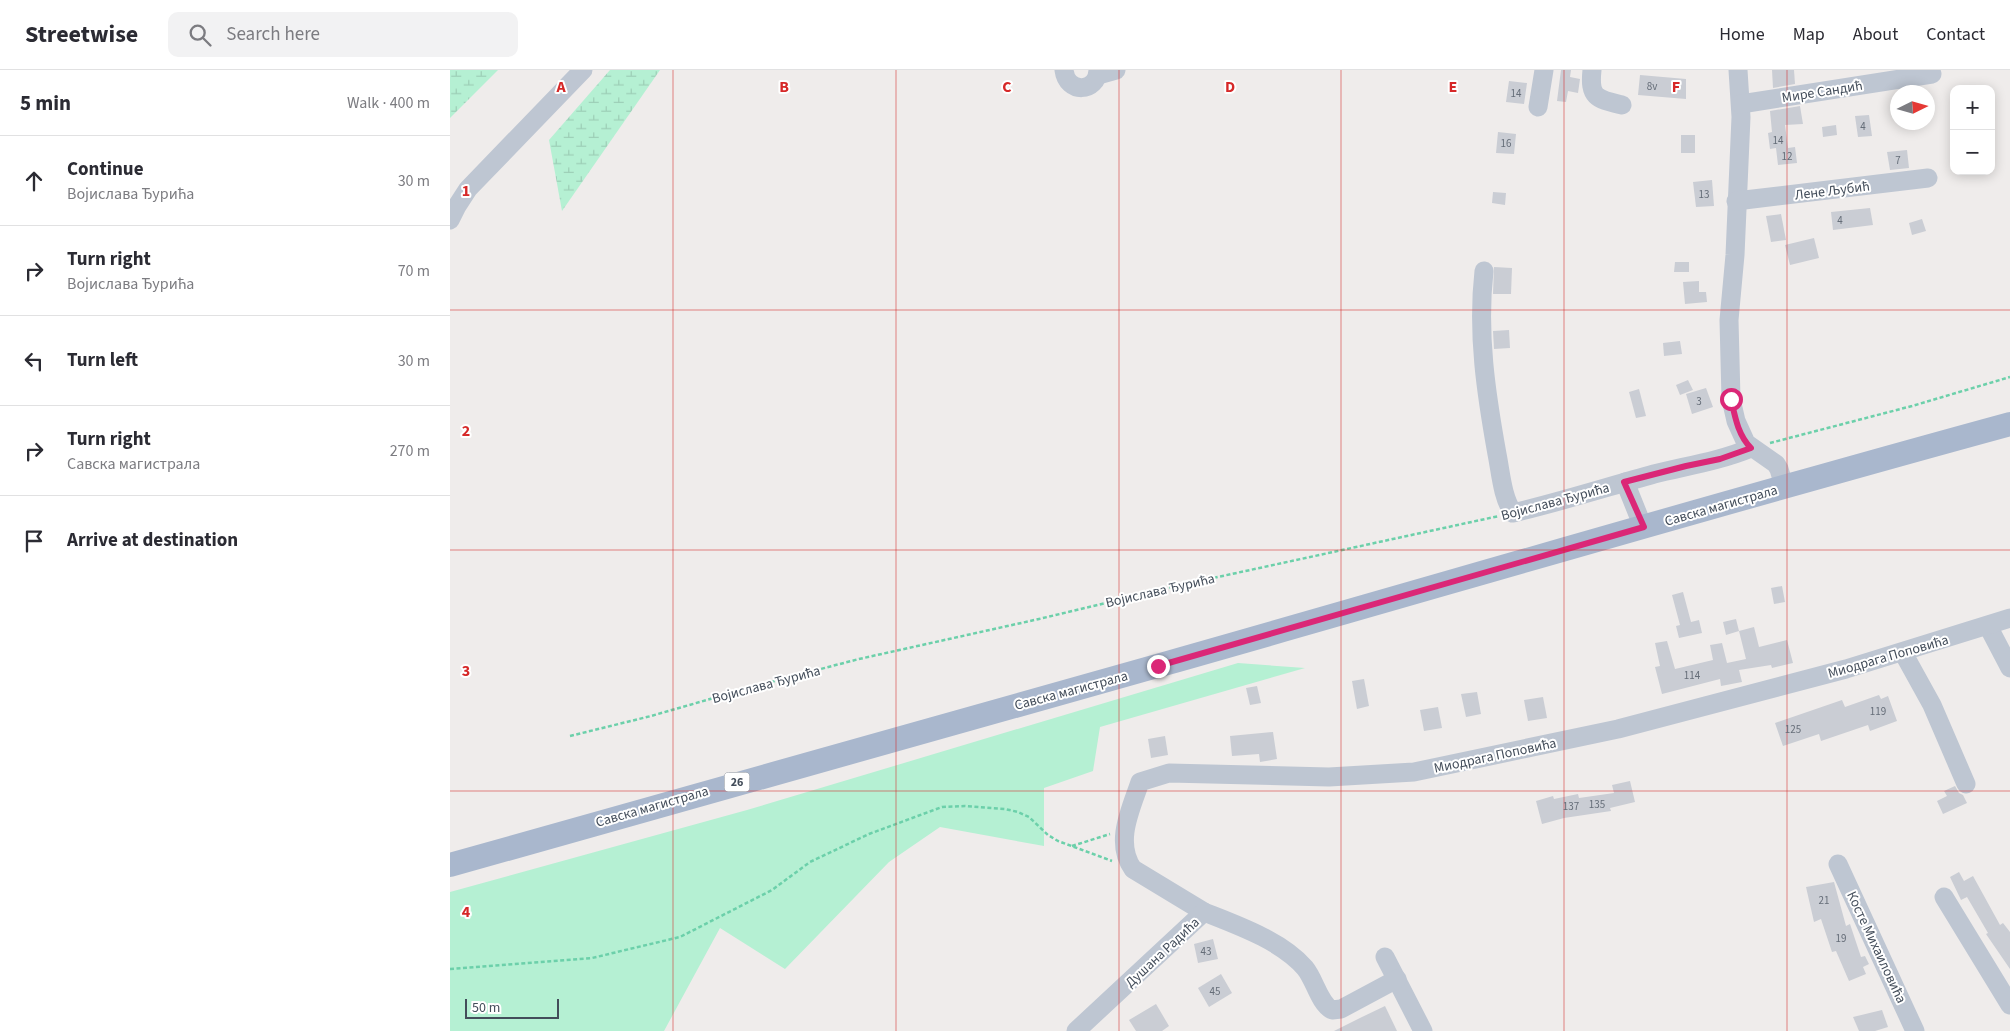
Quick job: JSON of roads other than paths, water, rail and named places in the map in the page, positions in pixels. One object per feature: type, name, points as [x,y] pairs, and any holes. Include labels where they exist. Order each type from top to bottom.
[{"type":"main road","name":"Савска магистрала","points":[[450,865],[723,786],[1158,666],[1784,486],[2010,424]]},
{"type":"street","points":[[450,220],[468,189],[583,70]]},
{"type":"street","points":[[1064,70],[1066,79],[1071,85],[1079,88],[1087,87],[1094,82],[1098,73],[1116,70]]},
{"type":"street","points":[[1538,107],[1544,70]]},
{"type":"street","points":[[1592,70],[1591,84],[1599,100],[1622,105]]},
{"type":"street","points":[[1738,70],[1741,104],[1735,255],[1729,320],[1729,380],[1731,399],[1742,436],[1751,448],[1776,464],[1784,486]]},
{"type":"street","name":"Мире Сандић","points":[[1741,104],[1932,74]]},
{"type":"street","name":"Лене Љубић","points":[[1736,201],[1928,178]]},
{"type":"street","name":"Војислава Ђурића","points":[[1484,271],[1481,310],[1486,386],[1502,483],[1513,513],[1624,482],[1720,459],[1751,448]]},
{"type":"street","points":[[1624,482],[1644,527]]},
{"type":"street","name":"Миодрага Поповића","points":[[1204,912],[1133,869],[1129,863],[1124,826],[1140,782],[1169,773],[1329,776],[1414,772],[1618,728],[1904,652],[2010,618]]},
{"type":"street","points":[[1988,626],[2010,668]]},
{"type":"street","points":[[1904,652],[1932,705],[1966,784]]},
{"type":"street","name":"Косте Михаиловића","points":[[1838,864],[1915,1031]]},
{"type":"street","points":[[1944,897],[2010,1005]]},
{"type":"street","name":"Душана Радића","points":[[1076,1031],[1204,912],[1264,938],[1286,952],[1305,968],[1329,1008],[1341,1009],[1397,979]]},
{"type":"street","points":[[1385,957],[1423,1031]]}]
